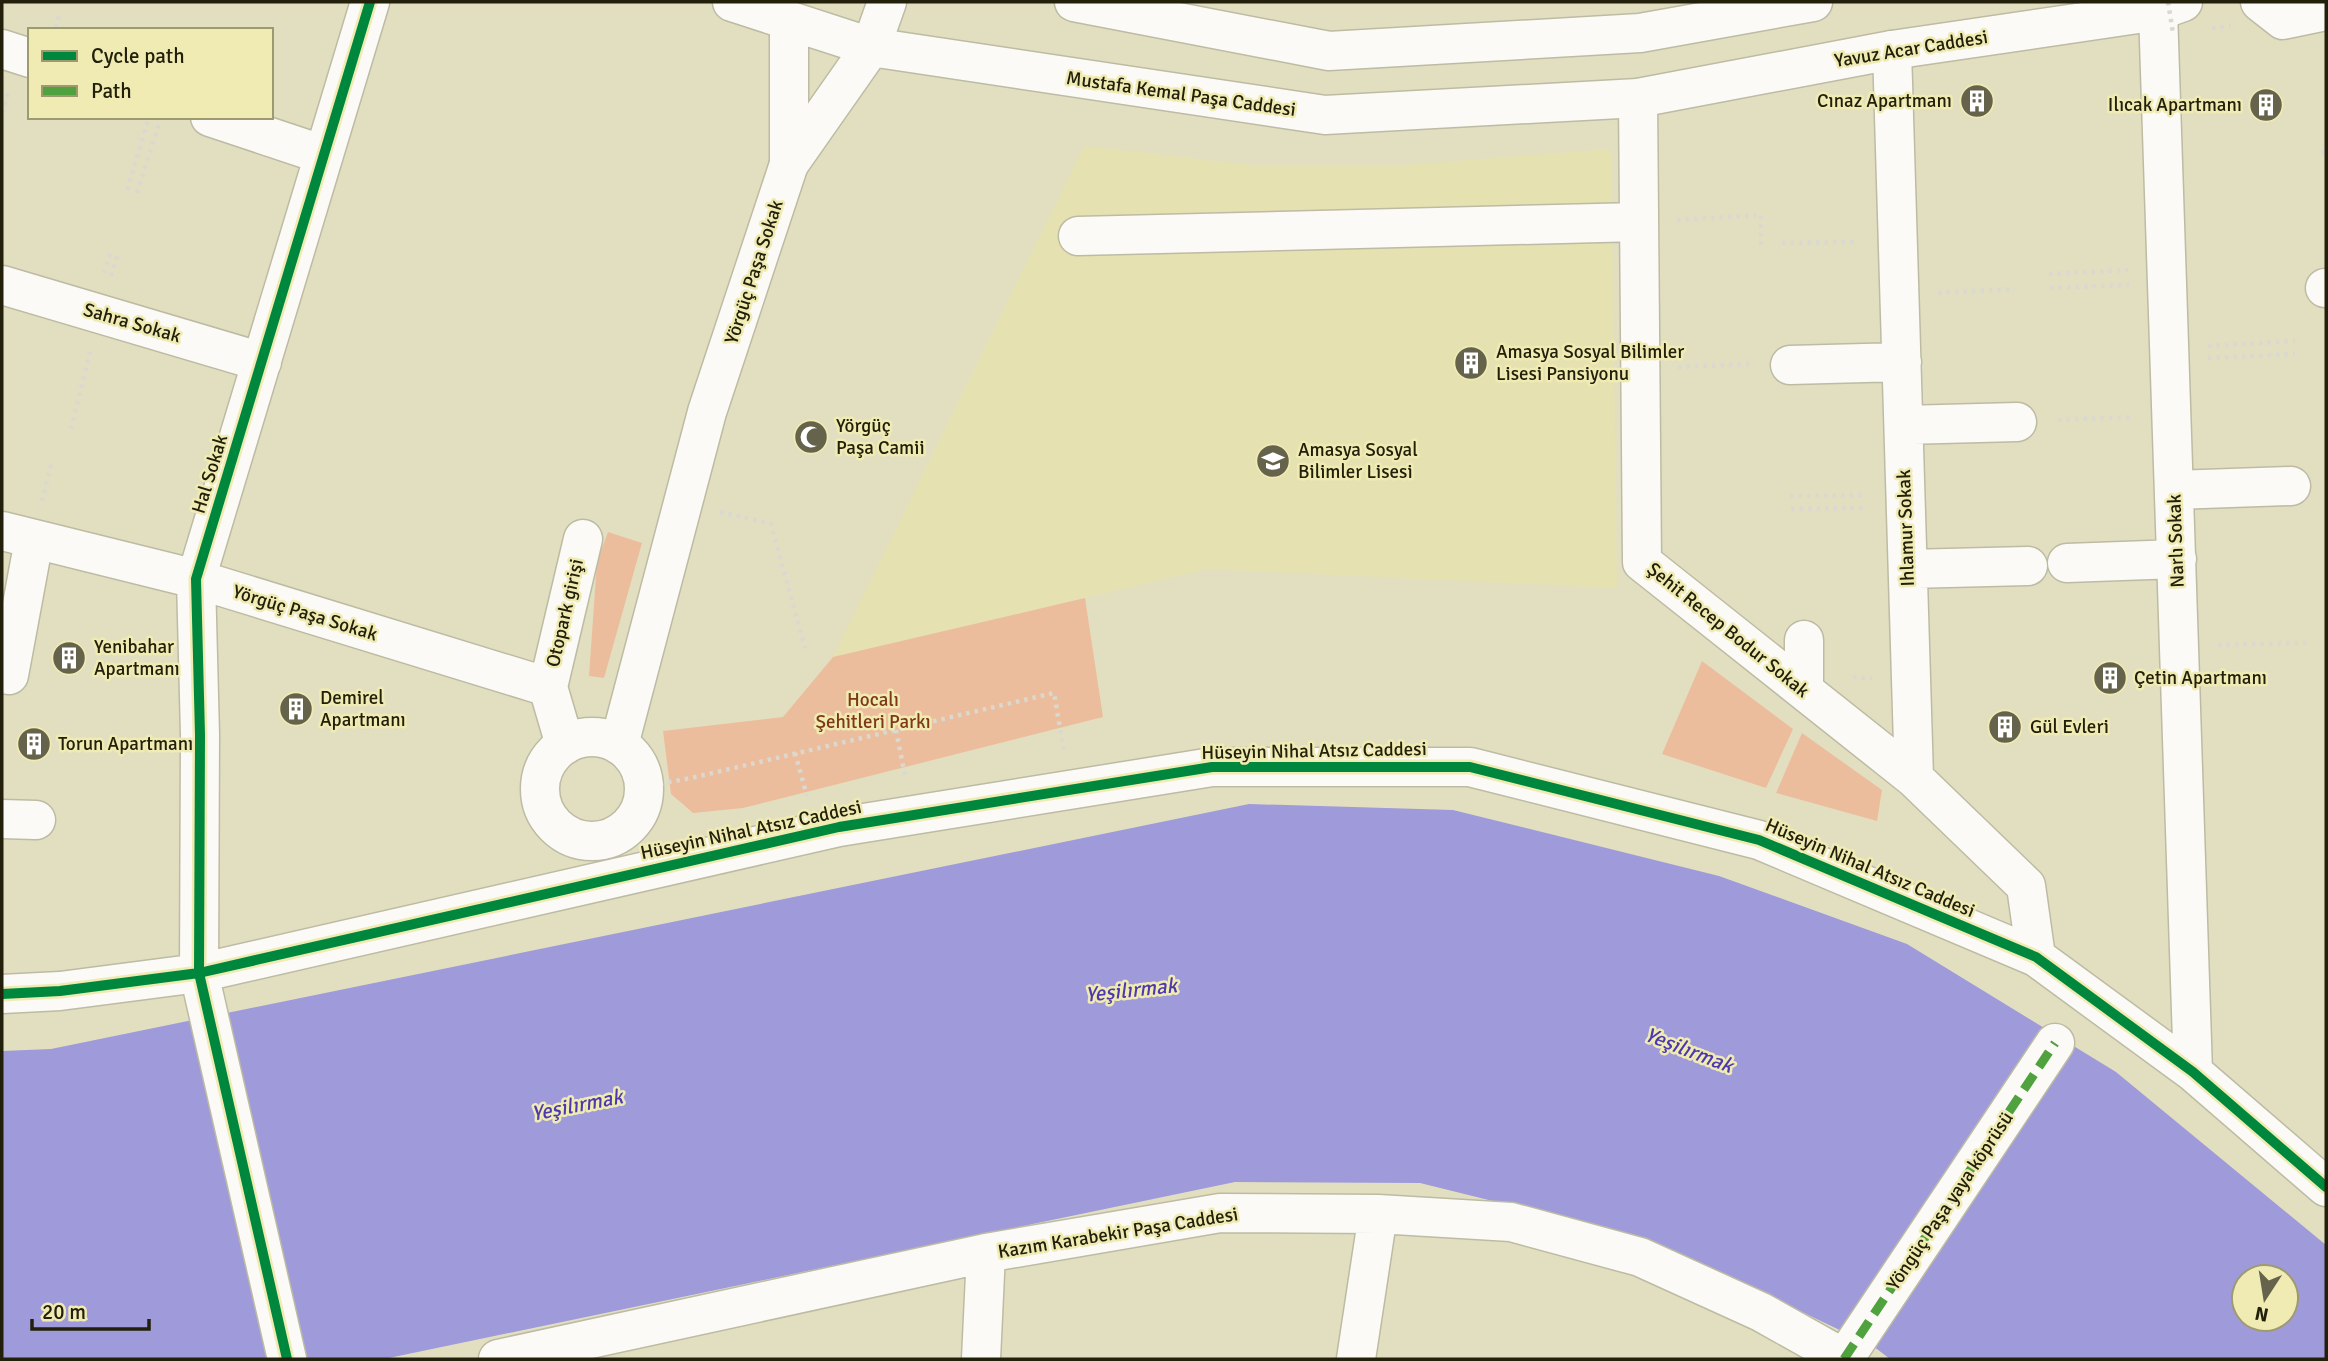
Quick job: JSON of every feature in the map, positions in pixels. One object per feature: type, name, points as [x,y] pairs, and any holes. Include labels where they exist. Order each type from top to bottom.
[{"type":"street","name":"Hal Sokak","points":[[287,1359],[199,972],[200,735],[196,579],[370,2]]},
{"type":"street","name":"Mustafa Kemal Paşa Caddesi","points":[[732,2],[871,47],[1325,115],[1638,98]]},
{"type":"street","points":[[789,164],[871,47],[887,2]]},
{"type":"street","points":[[1074,2],[1329,51],[1640,33],[1814,2]]},
{"type":"street","points":[[2260,2],[2283,20],[2326,11]]},
{"type":"street","name":"Yavuz Acar Caddesi","points":[[1638,98],[1892,50],[2171,12]]},
{"type":"street","name":"Narlı Sokak","points":[[2171,12],[2158,265],[2169,354],[2172,416],[2193,1072]]},
{"type":"street","points":[[789,21],[789,164]]},
{"type":"street","points":[[2,49],[28,57]]},
{"type":"street","name":"Ihlamur Sokak","points":[[1892,50],[1914,778]]},
{"type":"street","name":"Şehit Recep Bodur Sokak","points":[[1638,98],[1642,562],[1914,778]]},
{"type":"street","points":[[216,119],[324,155]]},
{"type":"street","name":"Yörgüç Paşa Sokak","points":[[619,745],[707,412],[789,164]]},
{"type":"street","points":[[1078,236],[1639,222]]},
{"type":"street","name":"Sahra Sokak","points":[[2,285],[262,362]]},
{"type":"street","points":[[1772,365],[1902,362]]},
{"type":"street","points":[[1904,425],[2017,422]]},
{"type":"street","points":[[2174,498],[2291,494]]},
{"type":"street","points":[[2,674],[9,675],[18,535]]},
{"type":"street","name":"Yörgüç Paşa Sokak","points":[[18,535],[196,579],[548,687]]},
{"type":"street","name":"Otopark girişi","points":[[548,687],[583,540]]},
{"type":"street","points":[[1908,569],[2028,566]]},
{"type":"street","points":[[2068,570],[2177,568]]},
{"type":"street","points":[[1804,640],[1804,690]]},
{"type":"street","points":[[548,687],[565,745]]},
{"type":"street","points":[[610,880],[599,841],[577,839],[561,831],[549,819],[541,803],[543,770],[552,755],[565,745],[581,739],[598,738],[619,745],[628,753],[639,766],[643,787]]},
{"type":"street","name":"Hüseyin Nihal Atsız Caddesi","points":[[2,994],[60,991],[199,972],[839,827],[1212,767],[1470,767],[1759,840],[2036,957],[2193,1072],[2326,1187]]},
{"type":"street","points":[[1914,778],[2026,886],[2036,957]]},
{"type":"street","name":"Hüseyin Nihal Atsız Caddesi","points":[[599,841],[611,838],[626,828],[637,815],[643,799],[643,787]]},
{"type":"street","name":"Yöngüç Paşa yaya köprüsü","points":[[1845,1359],[2055,1043]]},
{"type":"street","name":"Kazım Karabekir Paşa Caddesi","points":[[498,1359],[985,1253],[1220,1213],[1378,1214],[1511,1222],[1640,1257],[1761,1312],[1808,1349],[1845,1359]]},
{"type":"street","points":[[1356,1359],[1378,1214]]},
{"type":"street","points":[[981,1359],[985,1253]]},
{"type":"path","points":[[56,28],[59,15]]},
{"type":"path","points":[[127,190],[148,119]]},
{"type":"path","points":[[137,193],[160,119]]},
{"type":"path","points":[[1639,222],[1761,215],[1761,250]]},
{"type":"path","points":[[1782,243],[1898,241]]},
{"type":"path","points":[[2049,274],[2158,265]]},
{"type":"path","points":[[2050,288],[2158,265]]},
{"type":"path","points":[[1900,307],[1925,306],[1925,293],[2015,289]]},
{"type":"path","points":[[71,429],[100,314]]},
{"type":"path","points":[[2169,354],[2295,341]]},
{"type":"path","points":[[2169,354],[2295,354]]},
{"type":"path","points":[[1640,368],[1772,365]]},
{"type":"path","points":[[2058,420],[2172,416]]},
{"type":"path","points":[[1790,496],[1906,501]]},
{"type":"path","points":[[1791,509],[1906,501]]},
{"type":"path","points":[[683,504],[771,524],[805,648]]},
{"type":"path","points":[[2179,645],[2308,643]]},
{"type":"path","points":[[643,787],[1054,693],[1071,789]]},
{"type":"path","points":[[897,730],[913,815]]},
{"type":"shaded area","name":"Amasya Sosyal Bilimler Lisesi","points":[[1084,146],[1251,165],[1393,166],[1611,149],[1617,588],[1207,569],[833,657]]},
{"type":"green space","points":[[608,532],[642,543],[604,678],[589,676],[597,562]]},
{"type":"green space","name":"Hocalı Şehitleri Parkı","points":[[1085,598],[1103,717],[743,808],[693,813],[671,794],[663,731],[783,717],[833,657]]},
{"type":"green space","points":[[1702,661],[1793,729],[1766,788],[1662,754]]},
{"type":"green space","points":[[1802,733],[1882,790],[1877,821],[1776,793]]},
{"type":"water","name":"Yeşilırmak","points":[[1249,804],[1453,810],[1719,876],[1907,944],[2116,1072],[2326,1245],[2326,1359],[1890,1359],[1873,1346],[1725,1275],[1629,1235],[1420,1183],[1235,1182],[384,1359],[2,1359],[2,1051],[51,1049]]},
{"type":"marked path","points":[[1844,1359],[2055,1043]]},
{"type":"cycle path","points":[[287,1359],[199,973],[200,735],[196,579],[370,2]]},
{"type":"cycle path","points":[[2,994],[60,991],[199,973],[839,827],[1212,767],[1470,767],[1759,840],[2036,957],[2193,1072],[2326,1187]]},
{"type":"place","name":"Cınaz Apartmanı","points":[[1977,101]]},
{"type":"place","name":"Ilıcak Apartmanı","points":[[2266,105]]},
{"type":"place","name":"Amasya Sosyal Bilimler Lisesi Pansiyonu","points":[[1471,363]]},
{"type":"place","name":"Yörgüç Paşa Camii","points":[[811,437]]},
{"type":"place","name":"Amasya Sosyal Bilimler Lisesi","points":[[1273,461]]},
{"type":"place","name":"Yenibahar Apartmanı","points":[[69,658]]},
{"type":"place","name":"Çetin Apartmanı","points":[[2110,678]]},
{"type":"place","name":"Demirel Apartmanı","points":[[296,709]]},
{"type":"place","name":"Gül Evleri","points":[[2005,727]]},
{"type":"place","name":"Torun Apartmanı","points":[[34,744]]}]
